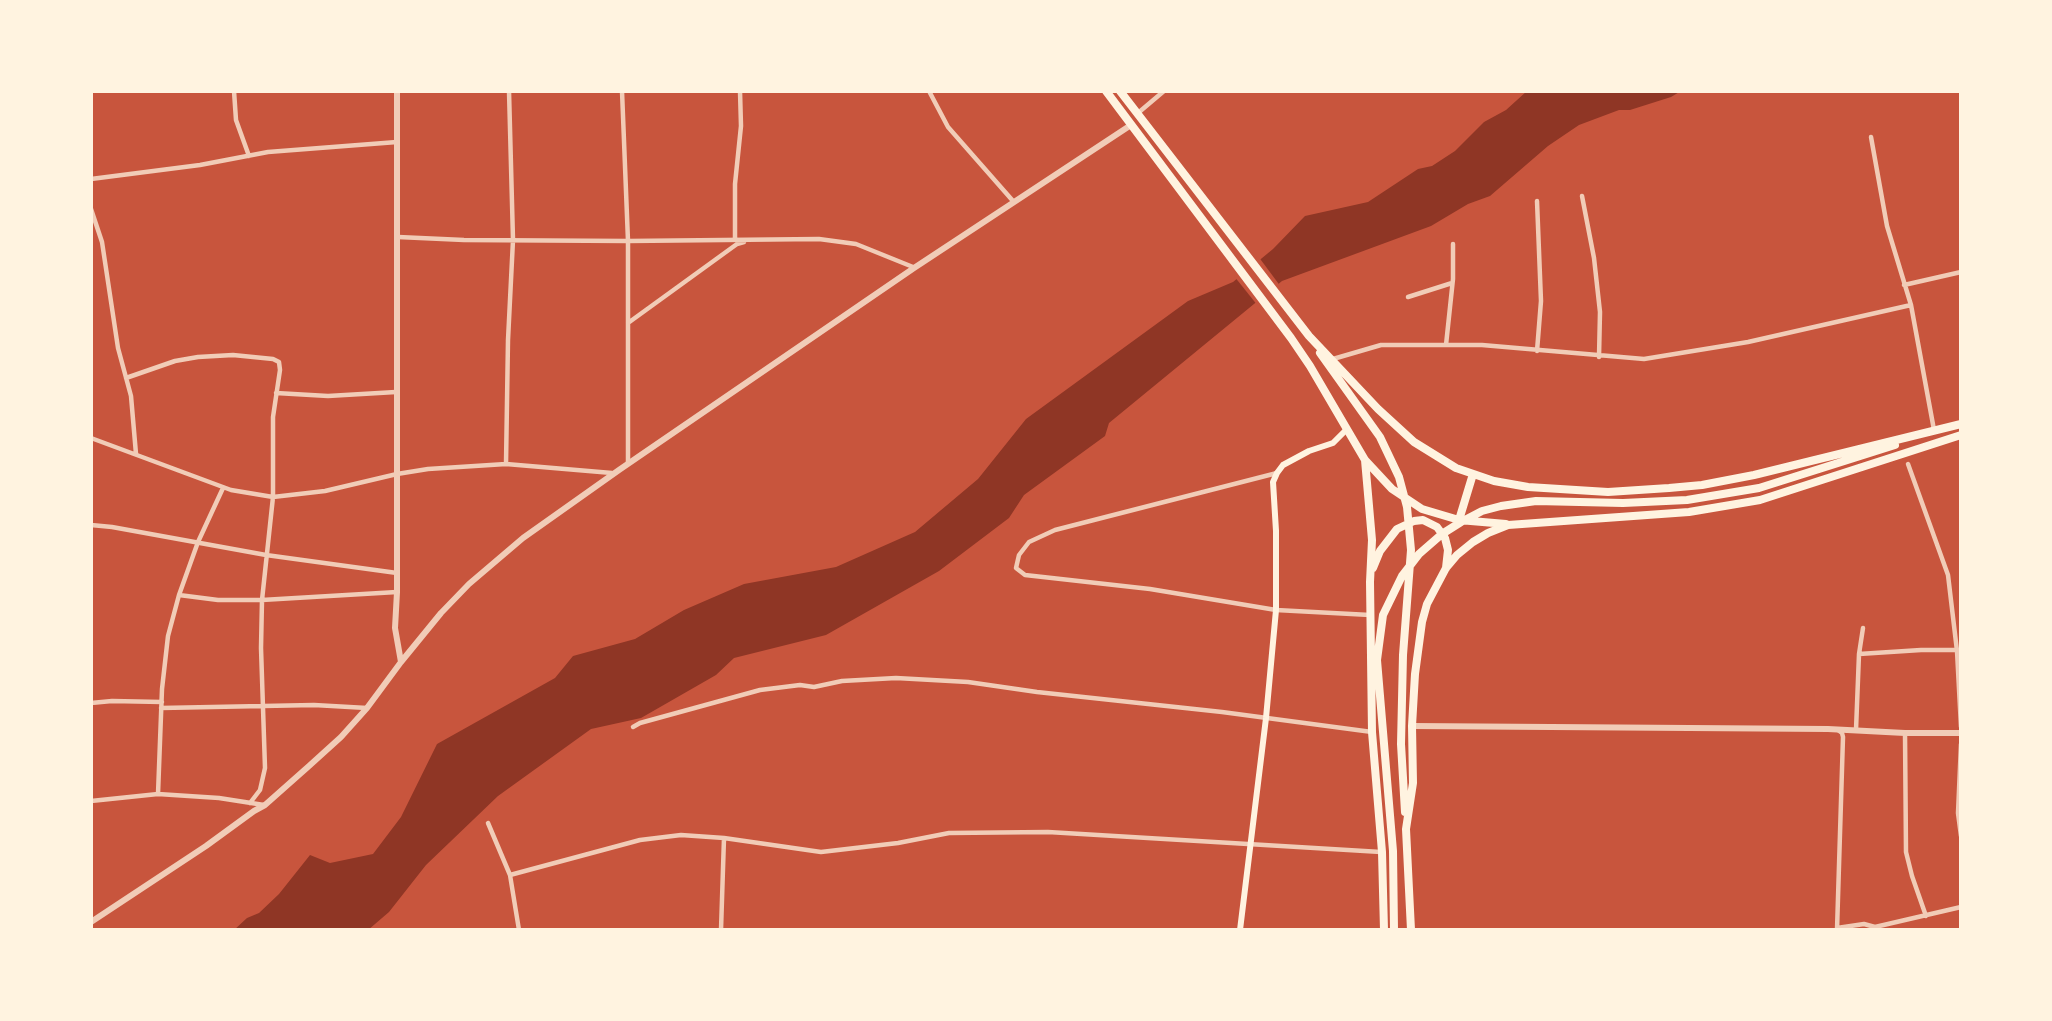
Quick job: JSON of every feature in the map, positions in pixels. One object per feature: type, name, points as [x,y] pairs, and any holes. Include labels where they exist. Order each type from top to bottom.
[{"type":"highway","points":[[1106,91],[1291,338],[1365,460],[1392,489],[1422,509],[1459,520],[1508,525]]},
{"type":"highway","points":[[1120,91],[1309,336],[1378,409],[1414,442],[1446,462],[1473,474],[1528,487],[1608,492],[1702,485],[1754,475],[1961,424]]},
{"type":"highway","points":[[1309,336],[1380,437],[1399,477],[1407,507],[1412,550],[1404,633],[1401,731],[1411,930]]},
{"type":"highway","points":[[1394,930],[1393,850],[1377,660],[1383,615],[1402,576],[1419,554],[1443,534],[1482,510],[1536,501],[1623,503],[1688,500],[1759,488],[1884,450],[1934,430]]},
{"type":"highway","points":[[1406,830],[1413,783],[1412,726],[1422,622],[1431,596],[1446,568],[1473,542],[1508,525],[1525,522],[1689,512],[1760,500],[1961,435]]},
{"type":"highway","points":[[1365,460],[1372,540],[1371,732],[1382,852],[1384,930]]},
{"type":"highway","points":[[1459,520],[1473,474]]},
{"type":"highway","points":[[1370,573],[1380,551],[1397,529],[1423,520],[1437,527],[1445,538],[1448,550],[1446,568]]},
{"type":"main road","points":[[1240,930],[1266,718],[1276,610],[1273,482],[1283,465],[1308,451],[1333,443],[1347,429]]},
{"type":"street","points":[[234,91],[236,120],[249,156]]},
{"type":"street","points":[[397,91],[395,628],[401,662]]},
{"type":"street","points":[[506,464],[513,240],[509,91]]},
{"type":"street","points":[[622,91],[628,241],[628,463]]},
{"type":"street","points":[[735,240],[735,184],[741,126],[740,91]]},
{"type":"street","points":[[929,91],[948,127],[1013,201]]},
{"type":"street","points":[[1137,114],[1164,91]]},
{"type":"street","points":[[91,922],[265,805],[333,744],[367,708],[441,613],[469,584],[523,538],[914,268],[1131,125]]},
{"type":"street","points":[[1871,137],[1886,226],[1911,305],[1934,430]]},
{"type":"street","points":[[91,179],[310,148],[397,142]]},
{"type":"street","points":[[1582,196],[1594,258],[1600,312],[1600,357]]},
{"type":"street","points":[[1536,351],[1541,301],[1537,201]]},
{"type":"street","points":[[91,209],[102,242],[118,348],[131,396],[136,454]]},
{"type":"street","points":[[398,237],[628,241],[820,239],[854,244],[914,268]]},
{"type":"street","points":[[628,324],[737,244],[748,240]]},
{"type":"street","points":[[1446,345],[1453,244]]},
{"type":"street","points":[[1904,285],[1961,272]]},
{"type":"street","points":[[1408,297],[1452,283]]},
{"type":"street","points":[[1332,359],[1381,345],[1482,345],[1644,359],[1748,342],[1911,305]]},
{"type":"street","points":[[126,378],[175,361],[198,357],[233,355],[261,357],[279,362],[272,417],[272,497],[262,600],[265,768],[260,790],[250,803]]},
{"type":"street","points":[[276,393],[328,396],[396,392]]},
{"type":"street","points":[[91,438],[223,488],[272,497],[325,491],[428,469],[506,464],[614,474]]},
{"type":"street","points":[[1909,464],[1948,575],[1959,650],[1961,727]]},
{"type":"street","points":[[1277,473],[1055,530],[1029,542],[1019,555],[1016,568],[1025,575],[1150,589],[1276,610],[1370,615]]},
{"type":"street","points":[[158,794],[161,705],[168,636],[198,542],[223,488]]},
{"type":"street","points":[[91,525],[266,555],[397,573]]},
{"type":"street","points":[[179,595],[218,600],[262,600],[397,592]]},
{"type":"street","points":[[1856,731],[1859,654],[1863,628]]},
{"type":"street","points":[[1859,654],[1959,650]]},
{"type":"street","points":[[633,727],[760,691],[800,685],[814,687],[842,681],[896,678],[968,682],[1371,732]]},
{"type":"street","points":[[91,702],[367,708]]},
{"type":"street","points":[[1412,726],[1961,733]]},
{"type":"street","points":[[1837,730],[1842,733],[1843,743],[1837,929],[1864,923],[1875,927],[1961,907]]},
{"type":"street","points":[[1905,733],[1906,852],[1926,916]]},
{"type":"street","points":[[1961,744],[1958,813],[1961,836]]},
{"type":"street","points":[[91,801],[158,794],[219,798],[265,805]]},
{"type":"street","points":[[488,823],[510,874],[519,930]]},
{"type":"street","points":[[510,874],[640,840],[681,835],[724,838],[821,852],[898,843],[949,833],[1048,832],[1382,852]]},
{"type":"street","points":[[721,930],[724,838]]},
{"type":"shaded area","points":[[1527,91],[1681,91],[1671,97],[1630,110],[1619,110],[1579,125],[1548,146],[1490,196],[1468,204],[1431,226],[1282,281],[1109,423],[1105,436],[1024,495],[1009,518],[939,571],[826,635],[734,658],[716,675],[641,718],[591,729],[498,796],[426,865],[389,912],[368,930],[234,930],[247,918],[259,913],[279,894],[310,855],[330,863],[373,854],[401,817],[437,744],[555,678],[573,656],[635,639],[684,610],[744,584],[836,567],[915,532],[978,479],[1026,419],[1188,301],[1233,282],[1273,249],[1305,216],[1368,202],[1418,169],[1432,166],[1455,151],[1484,122],[1506,110]]},
{"type":"pier","points":[[1258,256],[1281,287],[1258,306],[1234,276]]}]
